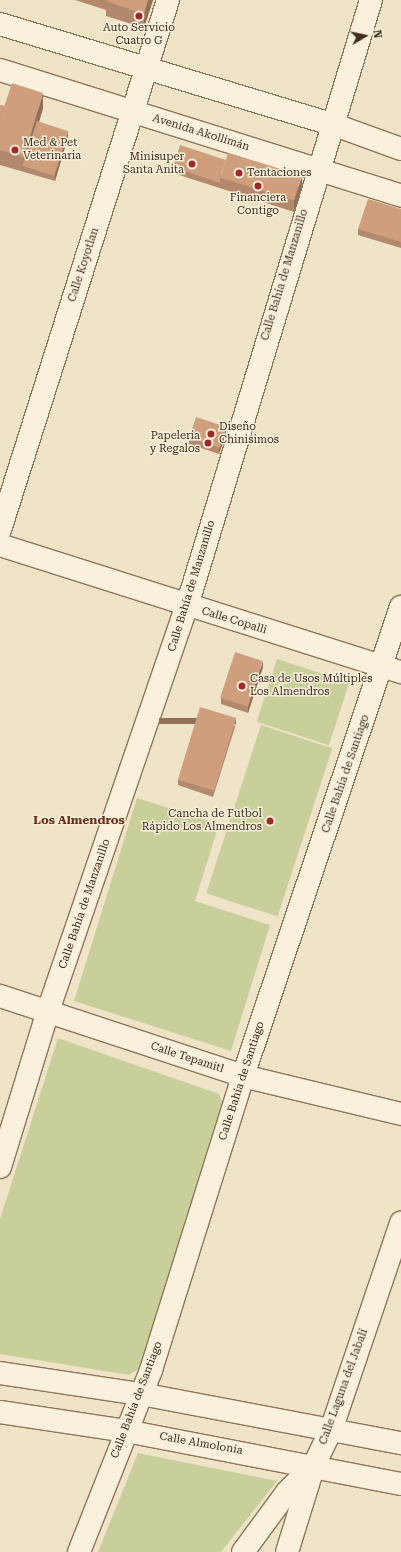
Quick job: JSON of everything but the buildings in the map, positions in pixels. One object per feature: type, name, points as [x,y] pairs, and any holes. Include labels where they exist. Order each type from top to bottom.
[{"type":"street","name":"Calle Koyotlan","points":[[0,530],[168,0]]},
{"type":"street","name":"Calle Bahía de Manzanillo","points":[[0,1167],[48,1011],[187,606],[317,168],[371,0]]},
{"type":"street","points":[[0,24],[146,70],[332,124],[401,149]]},
{"type":"street","name":"Avenida Akollimán","points":[[0,70],[317,168],[401,196]]},
{"type":"street","name":"Calle Copalli","points":[[0,545],[187,606],[392,669]]},
{"type":"street","name":"Calle Bahía de Santiago","points":[[79,1552],[141,1394],[243,1076],[392,669],[401,607]]},
{"type":"street","name":"Calle Tepamitl","points":[[0,996],[243,1076],[401,1114]]},
{"type":"street","name":"Calle Laguna del Jabalí","points":[[287,1552],[314,1465],[331,1430],[401,1223]]},
{"type":"street","points":[[0,1373],[141,1394],[401,1443]]},
{"type":"street","name":"Calle Almolonia","points":[[0,1412],[126,1431],[314,1465],[401,1484]]},
{"type":"street","points":[[243,1552],[287,1492],[314,1465]]},
{"type":"green space","points":[[277,659],[349,682],[329,745],[257,722]]},
{"type":"green space","name":"Cancha de Futbol Rápido Los Almendros","points":[[261,725],[332,748],[278,917],[206,893]]},
{"type":"green space","points":[[137,798],[219,824],[195,901],[270,925],[231,1051],[74,1001]]},
{"type":"green space","points":[[58,1038],[219,1094],[225,1109],[140,1368],[129,1375],[0,1354],[0,1219]]},
{"type":"green space","points":[[138,1453],[277,1481],[221,1552],[98,1552]]},
{"type":"place","name":"Auto Servicio Cuatro G","points":[[139,16]]},
{"type":"place","name":"Med & Pet Veterinaria","points":[[15,150]]},
{"type":"place","name":"Minisuper Santa Anita","points":[[192,164]]},
{"type":"place","name":"Tentaciones","points":[[239,173]]},
{"type":"place","name":"Financiera Contigo","points":[[258,186]]},
{"type":"place","name":"Diseño Chinisimos","points":[[211,434]]},
{"type":"place","name":"Papelería y Regalos","points":[[208,443]]},
{"type":"place","name":"Casa de Usos Múltiples Los Almendros","points":[[242,686]]},
{"type":"place","name":"Cancha de Futbol Rápido Los Almendros","points":[[270,821]]},
{"type":"district","name":"Los Almendros","points":[[79,821]]}]
